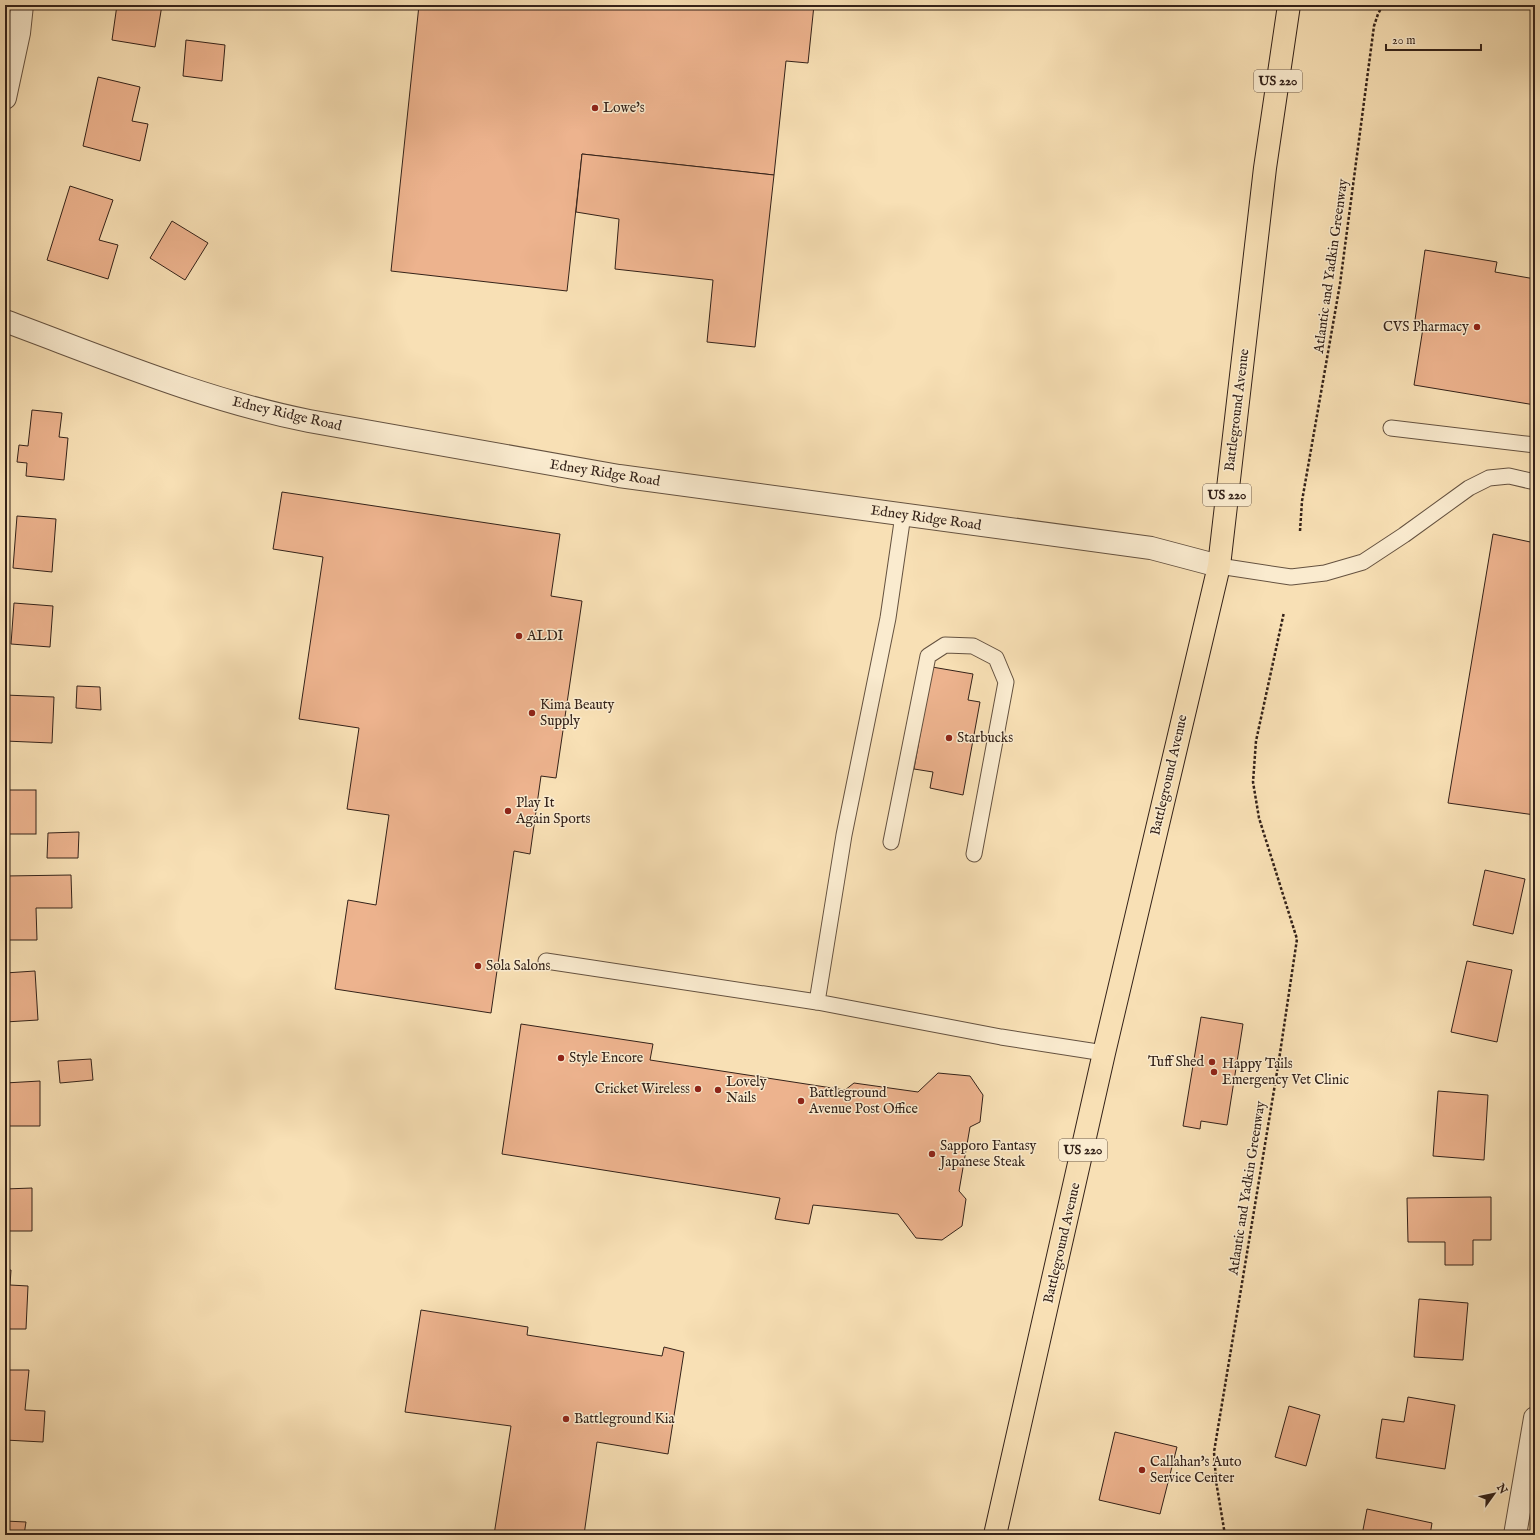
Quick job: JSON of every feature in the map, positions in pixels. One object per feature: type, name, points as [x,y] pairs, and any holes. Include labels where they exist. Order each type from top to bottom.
[{"type":"main road","name":"Battleground Avenue","points":[[995,1535],[1104,1053],[1219,566],[1265,168],[1289,5]]},
{"type":"street","points":[[5,98],[19,33],[22,5]]},
{"type":"street","name":"Edney Ridge Road","points":[[5,320],[195,391],[266,412],[619,476],[1151,548],[1219,566]]},
{"type":"street","points":[[1515,1535],[1535,1418]]},
{"type":"lane","points":[[1391,428],[1535,445]]},
{"type":"lane","points":[[1219,566],[1291,577],[1325,573],[1363,562],[1404,535],[1469,488],[1490,478],[1509,476],[1535,482]]},
{"type":"lane","points":[[816,1002],[844,835],[888,618],[903,515]]},
{"type":"lane","points":[[891,842],[928,656],[945,645],[973,646],[996,658],[1006,682],[974,854]]},
{"type":"lane","points":[[546,961],[816,1002],[1001,1037],[1104,1053]]},
{"type":"path","name":"Atlantic and Yadkin Greenway","points":[[1300,531],[1302,500],[1340,284],[1374,26],[1383,5]]},
{"type":"path","name":"Atlantic and Yadkin Greenway","points":[[1225,1535],[1216,1481],[1214,1452],[1297,939],[1259,818],[1253,782],[1256,741],[1284,612]]},
{"type":"building","points":[[117,5],[162,5],[155,47],[112,40]]},
{"type":"building","name":"Lowe's","points":[[419,5],[814,5],[808,63],[786,61],[774,175],[582,154],[567,291],[391,271]]},
{"type":"building","points":[[186,40],[225,45],[222,81],[183,76]]},
{"type":"building","points":[[98,77],[140,87],[132,121],[148,124],[140,161],[83,146]]},
{"type":"building","points":[[582,154],[774,175],[755,347],[707,342],[713,280],[615,269],[619,219],[576,212]]},
{"type":"building","points":[[70,186],[113,200],[99,240],[118,245],[108,279],[47,260]]},
{"type":"building","points":[[172,221],[208,243],[185,280],[150,258]]},
{"type":"building","name":"CVS Pharmacy","points":[[1425,250],[1497,262],[1495,272],[1535,279],[1535,405],[1414,385],[1423,328],[1414,327]]},
{"type":"building","points":[[32,410],[62,413],[59,437],[68,438],[64,480],[26,476],[27,463],[17,462],[19,445],[28,446]]},
{"type":"building","points":[[282,492],[560,534],[551,596],[582,601],[556,778],[541,776],[530,854],[514,851],[491,1013],[335,989],[348,900],[376,905],[389,815],[347,809],[359,728],[299,719],[323,557],[273,549]]},
{"type":"building","points":[[17,516],[56,519],[52,572],[13,568]]},
{"type":"building","points":[[1493,534],[1535,543],[1535,815],[1448,803]]},
{"type":"building","points":[[14,603],[53,606],[50,647],[11,644]]},
{"type":"building","points":[[932,667],[973,674],[968,700],[980,702],[963,795],[930,788],[933,772],[914,769]]},
{"type":"building","points":[[77,686],[100,687],[101,710],[76,708]]},
{"type":"building","points":[[5,695],[54,697],[52,743],[5,741]]},
{"type":"building","points":[[5,790],[36,790],[36,834],[5,834]]},
{"type":"building","points":[[79,832],[78,858],[47,858],[48,833]]},
{"type":"building","points":[[1485,870],[1525,879],[1513,934],[1473,925]]},
{"type":"building","points":[[71,875],[72,908],[36,908],[37,940],[5,940],[5,876]]},
{"type":"building","points":[[1467,961],[1512,970],[1497,1042],[1451,1032]]},
{"type":"building","points":[[35,971],[38,1020],[5,1022],[5,973]]},
{"type":"building","name":"Happy Tails Emergency Vet Clinic","points":[[1201,1017],[1243,1024],[1227,1125],[1201,1121],[1200,1129],[1183,1126]]},
{"type":"building","points":[[521,1024],[653,1044],[650,1060],[845,1090],[854,1083],[918,1092],[938,1073],[970,1076],[983,1095],[980,1122],[970,1127],[959,1191],[966,1199],[962,1226],[942,1240],[916,1238],[898,1214],[813,1205],[809,1224],[775,1219],[780,1198],[502,1154]]},
{"type":"building","points":[[91,1059],[93,1080],[60,1083],[58,1061]]},
{"type":"building","points":[[40,1081],[40,1126],[5,1126],[5,1083]]},
{"type":"building","points":[[1438,1091],[1488,1095],[1484,1160],[1433,1156]]},
{"type":"building","points":[[32,1188],[32,1231],[5,1231],[5,1189]]},
{"type":"building","points":[[1491,1197],[1491,1240],[1473,1240],[1473,1265],[1445,1265],[1445,1242],[1408,1242],[1407,1198]]},
{"type":"building","points":[[5,1270],[11,1270],[10,1285],[28,1286],[26,1329],[5,1329]]},
{"type":"building","points":[[1419,1299],[1468,1303],[1463,1360],[1414,1357]]},
{"type":"building","name":"Battleground Kia","points":[[421,1310],[528,1327],[527,1335],[662,1356],[664,1347],[684,1352],[668,1454],[597,1442],[584,1535],[494,1535],[511,1426],[405,1412]]},
{"type":"building","points":[[5,1370],[29,1370],[25,1410],[45,1411],[43,1442],[5,1440]]},
{"type":"building","points":[[1408,1397],[1455,1405],[1445,1469],[1376,1458],[1382,1419],[1404,1422]]},
{"type":"building","points":[[1289,1406],[1320,1415],[1306,1466],[1275,1457]]},
{"type":"building","points":[[1115,1432],[1177,1447],[1160,1514],[1099,1500]]},
{"type":"building","points":[[5,1482],[9,1482],[5,1521]]},
{"type":"building","points":[[1367,1509],[1432,1523],[1430,1535],[1362,1535]]},
{"type":"building","points":[[5,1521],[26,1522],[24,1535],[5,1535]]},
{"type":"place","name":"Lowe's","points":[[595,108]]},
{"type":"place","name":"CVS Pharmacy","points":[[1477,327]]},
{"type":"place","name":"ALDI","points":[[519,636]]},
{"type":"place","name":"Kima Beauty Supply","points":[[532,713]]},
{"type":"place","name":"Starbucks","points":[[949,738]]},
{"type":"place","name":"Play It Again Sports","points":[[508,811]]},
{"type":"place","name":"Sola Salons","points":[[478,966]]},
{"type":"place","name":"Style Encore","points":[[561,1058]]},
{"type":"place","name":"Tuff Shed","points":[[1212,1062]]},
{"type":"place","name":"Happy Tails Emergency Vet Clinic","points":[[1214,1072]]},
{"type":"place","name":"Cricket Wireless","points":[[698,1089]]},
{"type":"place","name":"Lovely Nails","points":[[718,1090]]},
{"type":"place","name":"Battleground Avenue Post Office","points":[[801,1101]]},
{"type":"place","name":"Sapporo Fantasy Japanese Steak","points":[[932,1154]]},
{"type":"place","name":"Battleground Kia","points":[[566,1419]]},
{"type":"place","name":"Callahan's Auto Service Center","points":[[1142,1470]]}]
